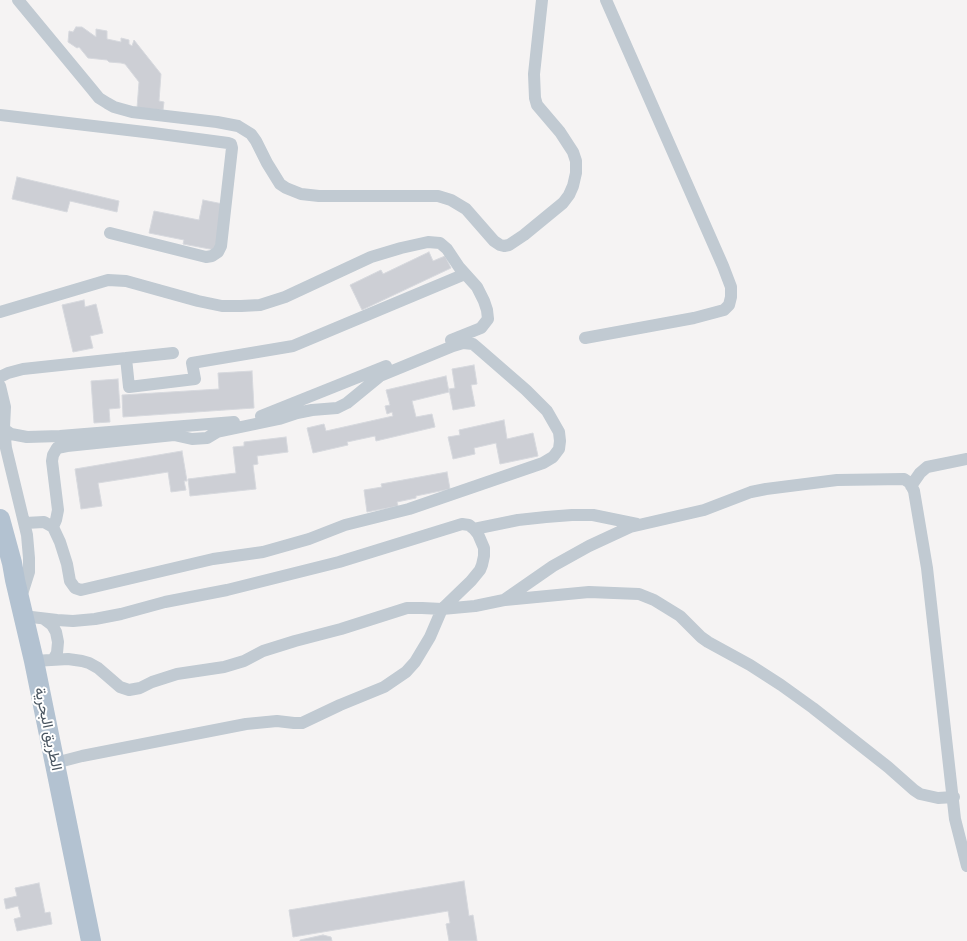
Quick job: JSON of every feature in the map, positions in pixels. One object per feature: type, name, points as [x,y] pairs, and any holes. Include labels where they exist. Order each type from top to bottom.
[{"type":"main road","name":"الطريق البحرية","points":[[0,519],[6,566],[44,661],[55,763],[90,941]]},
{"type":"street","points":[[18,0],[90,88],[99,98],[114,107],[132,112],[238,126],[251,134],[280,184],[301,194],[319,196],[438,196],[452,200],[466,209],[494,241],[504,246],[509,245],[524,235],[563,203],[573,186],[576,173],[576,161],[573,152],[534,98],[534,74],[542,0]]},
{"type":"street","points":[[585,338],[686,320],[724,310],[729,305],[731,297],[731,287],[724,266],[606,0]]},
{"type":"street","points":[[0,115],[231,144],[221,246],[218,252],[212,256],[206,256],[110,233]]},
{"type":"street","points":[[0,312],[108,280],[126,280],[222,306],[260,304],[285,297],[371,257],[428,242],[440,243],[447,249],[459,267],[477,287],[484,300],[488,319],[481,328],[265,415],[239,421],[27,437],[11,434],[2,427]]},
{"type":"street","points":[[126,358],[129,387],[194,379],[192,363],[292,346],[465,274]]},
{"type":"street","points":[[25,523],[44,522],[53,527],[67,564],[70,581],[76,588],[81,590],[213,559],[264,552],[309,539],[345,525],[419,505],[553,457],[559,449],[559,432],[547,411],[526,390],[473,344],[463,343],[380,376],[347,403],[337,408],[298,413],[279,419],[217,432],[207,438],[174,435],[57,448],[53,454],[52,461],[58,510],[53,527]]},
{"type":"street","points":[[0,377],[23,368],[173,353]]},
{"type":"street","points":[[0,386],[5,407],[2,427],[28,536],[29,572],[23,591],[21,607],[52,625],[58,642],[57,653],[44,661]]},
{"type":"street","points":[[912,486],[920,473],[927,467],[967,459]]},
{"type":"street","points":[[504,600],[553,566],[589,546],[630,527],[704,510],[766,488],[837,480],[904,479],[912,486],[914,492],[928,568],[956,819],[967,866]]},
{"type":"street","points":[[474,529],[546,516],[572,515],[592,515],[638,525]]},
{"type":"street","points":[[44,619],[84,620],[121,614],[164,602],[228,590],[331,564],[462,524],[469,525],[474,529],[484,548],[482,565],[471,581],[442,608],[416,662],[406,672],[384,687],[340,705],[308,721],[298,723],[277,720],[246,724],[55,763]]},
{"type":"street","points":[[44,661],[68,659],[89,663],[98,668],[120,687],[129,690],[140,688],[177,674],[224,667],[244,661],[263,651],[341,630],[407,608],[476,606],[504,600],[589,592],[639,594],[663,605],[680,616],[708,642],[750,665],[789,690],[888,766],[920,794],[938,798],[954,797]]},
{"type":"building","points":[[76,27],[82,27],[96,37],[96,29],[107,31],[107,39],[121,42],[121,38],[129,40],[129,44],[132,46],[134,40],[161,74],[159,101],[164,102],[163,110],[137,108],[139,82],[125,64],[88,58],[79,47],[77,48],[68,42],[69,31],[73,32]]},
{"type":"building","points":[[17,177],[119,201],[117,212],[70,201],[67,212],[12,199]]},
{"type":"building","points":[[203,200],[223,204],[215,250],[183,244],[184,240],[149,233],[154,211],[199,220]]},
{"type":"building","points":[[429,252],[433,261],[445,256],[451,268],[362,310],[350,285],[381,270],[383,274]]},
{"type":"building","points":[[84,300],[85,307],[96,304],[103,333],[90,336],[93,348],[73,352],[62,305]]},
{"type":"building","points":[[474,365],[477,384],[471,385],[475,406],[453,410],[449,389],[455,388],[452,369]]},
{"type":"building","points":[[252,371],[254,408],[123,417],[122,395],[219,389],[218,373]]},
{"type":"building","points":[[446,376],[449,392],[412,401],[416,417],[432,414],[435,427],[376,441],[375,436],[347,442],[348,445],[313,453],[307,428],[324,424],[326,431],[393,416],[392,412],[387,414],[385,406],[390,405],[386,390]]},
{"type":"building","points":[[118,379],[120,408],[109,409],[110,422],[94,423],[91,381]]},
{"type":"building","points":[[504,420],[507,439],[533,433],[538,456],[500,464],[496,443],[474,448],[475,454],[453,459],[448,437],[460,435],[459,430]]},
{"type":"building","points":[[286,437],[288,452],[257,456],[258,464],[253,465],[256,489],[190,496],[188,479],[236,473],[233,447],[244,446],[244,442]]},
{"type":"building","points":[[182,451],[187,481],[184,481],[186,490],[171,492],[168,472],[98,483],[102,506],[81,509],[75,469]]},
{"type":"building","points":[[447,472],[450,489],[397,502],[398,506],[367,512],[364,490],[382,487],[381,484]]},
{"type":"building","points":[[464,881],[469,916],[473,915],[477,941],[449,941],[446,924],[450,923],[448,911],[293,937],[289,910]]},
{"type":"building","points":[[39,883],[45,913],[50,912],[52,924],[17,931],[14,919],[21,917],[18,906],[6,909],[4,899],[17,896],[15,888]]},
{"type":"building","points":[[323,935],[331,937],[332,941],[300,941],[300,940]]}]
